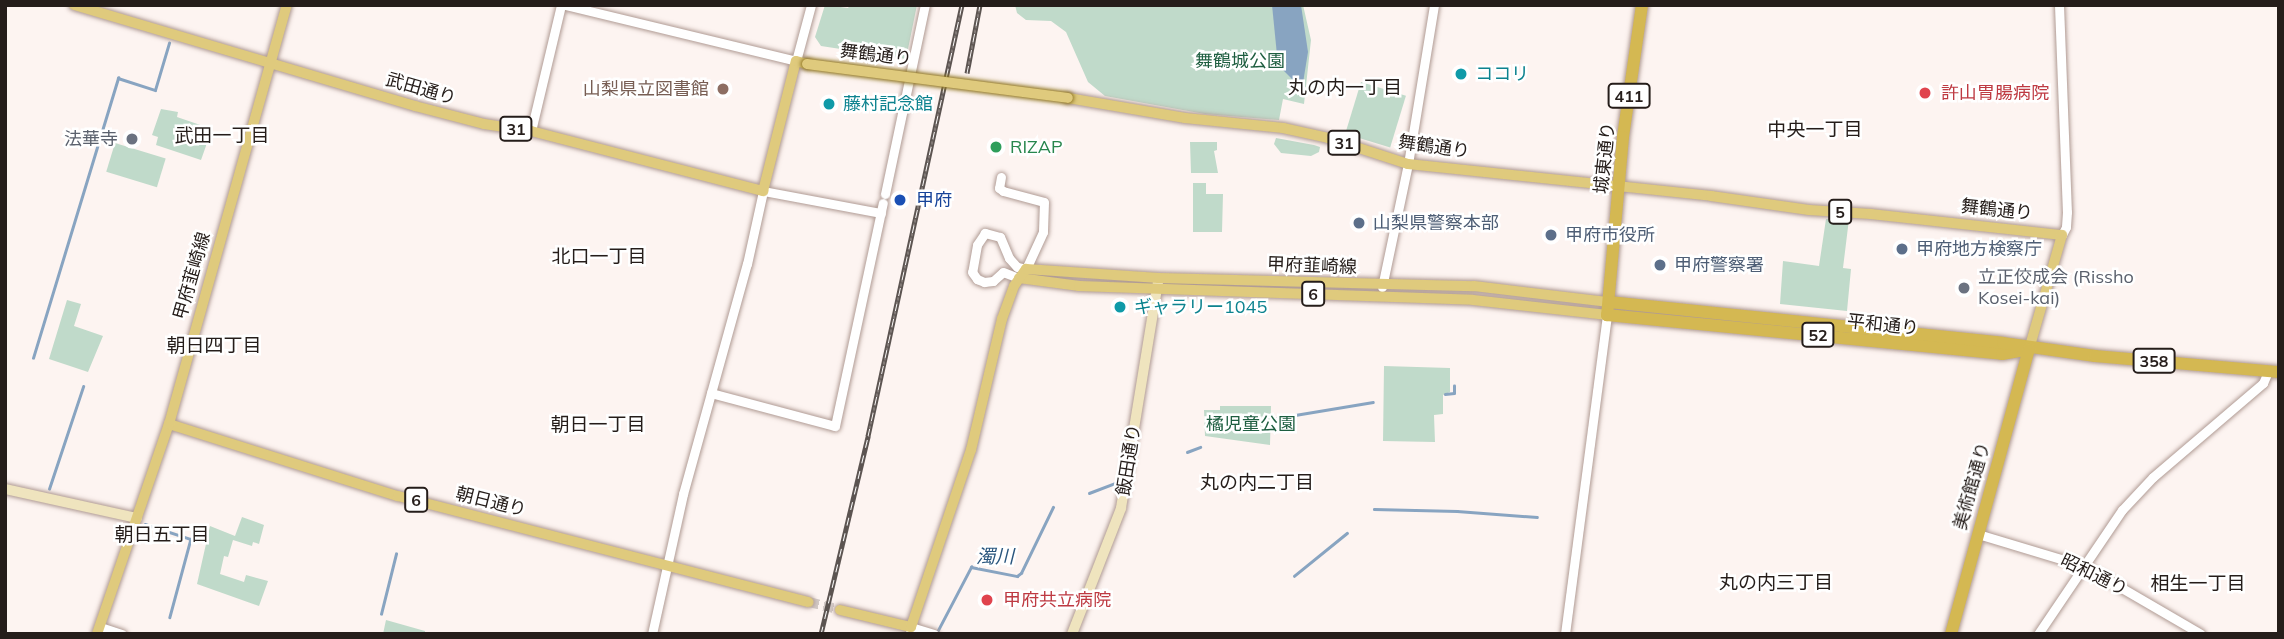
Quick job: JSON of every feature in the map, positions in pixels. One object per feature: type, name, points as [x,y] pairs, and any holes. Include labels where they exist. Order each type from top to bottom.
[{"type":"highway","name":"城東通り","points":[[1608,309],[1619,187],[1642,5]]},
{"type":"highway","name":"平和通り","points":[[1608,309],[2002,354],[2029,349],[2273,372]]},
{"type":"highway","name":"美術館通り","points":[[1951,634],[2029,349]]},
{"type":"main road","name":"武田通り","points":[[74,5],[484,124],[531,131],[763,191]]},
{"type":"main road","name":"甲府韮崎線","points":[[99,630],[169,424],[287,5]]},
{"type":"main road","name":"舞鶴通り","points":[[802,62],[1068,98],[1185,118],[1283,128],[1328,138],[1408,164],[1809,210],[1871,214],[2062,235]]},
{"type":"main road","points":[[763,191],[802,62]]},
{"type":"main road","points":[[2029,349],[2062,235]]},
{"type":"main road","name":"甲府韮崎線","points":[[1023,273],[1158,283],[1382,290],[1473,300],[1608,309]]},
{"type":"main road","points":[[840,610],[911,630],[971,450],[1002,319],[1023,273]]},
{"type":"main road","name":"飯田通り","points":[[1072,634],[1121,508],[1158,283]]},
{"type":"main road","name":"朝日通り","points":[[169,424],[398,496],[809,602]]},
{"type":"main road","points":[[5,489],[137,518]]},
{"type":"street","points":[[531,131],[563,5],[802,62],[811,5]]},
{"type":"street","points":[[711,393],[835,426],[925,5]]},
{"type":"street","points":[[1382,290],[1408,164],[1434,5]]},
{"type":"street","points":[[2059,5],[2067,212],[2066,228],[2062,235]]},
{"type":"street","points":[[1001,177],[999,188],[1003,191],[1045,204],[1043,232],[1023,273]]},
{"type":"street","points":[[652,634],[666,565],[747,264],[763,191],[881,214]]},
{"type":"street","points":[[985,233],[1000,237],[1003,250],[999,273],[993,281],[985,282],[977,279],[971,267],[976,245],[985,233]]},
{"type":"street","points":[[1003,250],[1023,273]]},
{"type":"street","points":[[999,273],[1023,273]]},
{"type":"street","points":[[1565,634],[1608,309]]},
{"type":"street","points":[[2038,634],[2122,510],[2153,477],[2273,372]]},
{"type":"street","name":"昭和通り","points":[[1978,534],[2084,566],[2201,634]]},
{"type":"street","points":[[99,630],[122,634]]},
{"type":"street","points":[[911,630],[934,634]]},
{"type":"green space","points":[[825,5],[848,8],[850,5],[917,5],[906,59],[821,46],[815,37]]},
{"type":"green space","name":"舞鶴城公園","points":[[1015,5],[1303,5],[1311,40],[1304,104],[1283,99],[1279,120],[1205,114],[1105,96],[1088,82],[1066,32],[1051,21],[1026,20],[1017,13]]},
{"type":"green space","points":[[1361,82],[1406,96],[1390,147],[1345,134]]},
{"type":"green space","points":[[161,109],[178,112],[177,117],[212,129],[201,160],[156,145],[158,137],[152,135]]},
{"type":"green space","points":[[1276,138],[1314,145],[1320,147],[1319,152],[1311,156],[1281,153],[1274,144]]},
{"type":"green space","points":[[1190,142],[1217,142],[1217,150],[1214,151],[1218,173],[1191,173]]},
{"type":"green space","points":[[115,143],[166,158],[157,187],[106,172]]},
{"type":"green space","points":[[1193,183],[1206,183],[1206,194],[1223,194],[1222,232],[1193,232]]},
{"type":"green space","points":[[1826,219],[1849,219],[1843,268],[1851,269],[1847,311],[1780,304],[1783,261],[1819,266]]},
{"type":"green space","points":[[67,300],[81,304],[74,326],[103,336],[88,372],[49,359]]},
{"type":"green space","points":[[1384,366],[1450,368],[1450,392],[1443,395],[1443,414],[1434,415],[1435,442],[1383,441]]},
{"type":"green space","name":"橘児童公園","points":[[1220,406],[1271,406],[1270,445],[1205,436],[1204,410],[1220,410]]},
{"type":"green space","points":[[242,517],[264,525],[259,544],[253,542],[252,546],[233,540],[228,557],[224,556],[220,574],[244,582],[246,575],[268,581],[259,606],[197,584],[210,526],[235,536]]},
{"type":"green space","points":[[386,620],[425,631],[425,634],[383,634]]},
{"type":"water","points":[[1272,5],[1301,5],[1308,52],[1302,89],[1278,65]]},
{"type":"waterway","points":[[33,358],[118,78],[155,90],[169,43]]},
{"type":"waterway","points":[[1445,394],[1454,393],[1454,386]]},
{"type":"waterway","points":[[49,489],[83,387]]},
{"type":"waterway","name":"濁川","points":[[1277,418],[1373,402]]},
{"type":"waterway","points":[[1187,452],[1200,447]]},
{"type":"waterway","name":"濁川","points":[[1089,493],[1117,482]]},
{"type":"waterway","name":"濁川","points":[[936,634],[971,567],[1017,576],[1021,573],[1053,507]]},
{"type":"waterway","points":[[1374,509],[1537,517]]},
{"type":"waterway","points":[[145,524],[191,539],[170,617]]},
{"type":"waterway","points":[[1294,576],[1347,533]]},
{"type":"waterway","points":[[381,614],[396,554]]},
{"type":"tunnel","points":[[809,602],[840,610]]},
{"type":"railway","points":[[821,634],[868,436],[962,5]]},
{"type":"railway","points":[[967,73],[980,5]]},
{"type":"place","name":"ココリ","points":[[1461,74]]},
{"type":"place","name":"山梨県立図書館","points":[[723,89]]},
{"type":"place","name":"許山胃腸病院","points":[[1925,93]]},
{"type":"place","name":"藤村記念館","points":[[829,104]]},
{"type":"place","name":"法華寺","points":[[132,139]]},
{"type":"place","name":"RIZAP","points":[[996,147]]},
{"type":"place","name":"甲府","points":[[900,200]]},
{"type":"place","name":"山梨県警察本部","points":[[1359,223]]},
{"type":"place","name":"甲府市役所","points":[[1551,235]]},
{"type":"place","name":"甲府地方検察庁","points":[[1902,249]]},
{"type":"place","name":"甲府警察署","points":[[1660,265]]},
{"type":"place","name":"立正佼成会 (Rissho Kosei-kai)","points":[[1964,288]]},
{"type":"place","name":"ギャラリー1045","points":[[1120,307]]},
{"type":"place","name":"甲府共立病院","points":[[987,600]]},
{"type":"district","name":"丸の内一丁目","points":[[1345,88]]},
{"type":"district","name":"中央一丁目","points":[[1815,130]]},
{"type":"district","name":"武田一丁目","points":[[222,136]]},
{"type":"district","name":"北口一丁目","points":[[599,257]]},
{"type":"district","name":"朝日四丁目","points":[[214,346]]},
{"type":"district","name":"朝日一丁目","points":[[598,425]]},
{"type":"district","name":"丸の内二丁目","points":[[1257,483]]},
{"type":"district","name":"朝日五丁目","points":[[162,535]]},
{"type":"district","name":"丸の内三丁目","points":[[1776,583]]},
{"type":"district","name":"相生一丁目","points":[[2198,584]]}]
